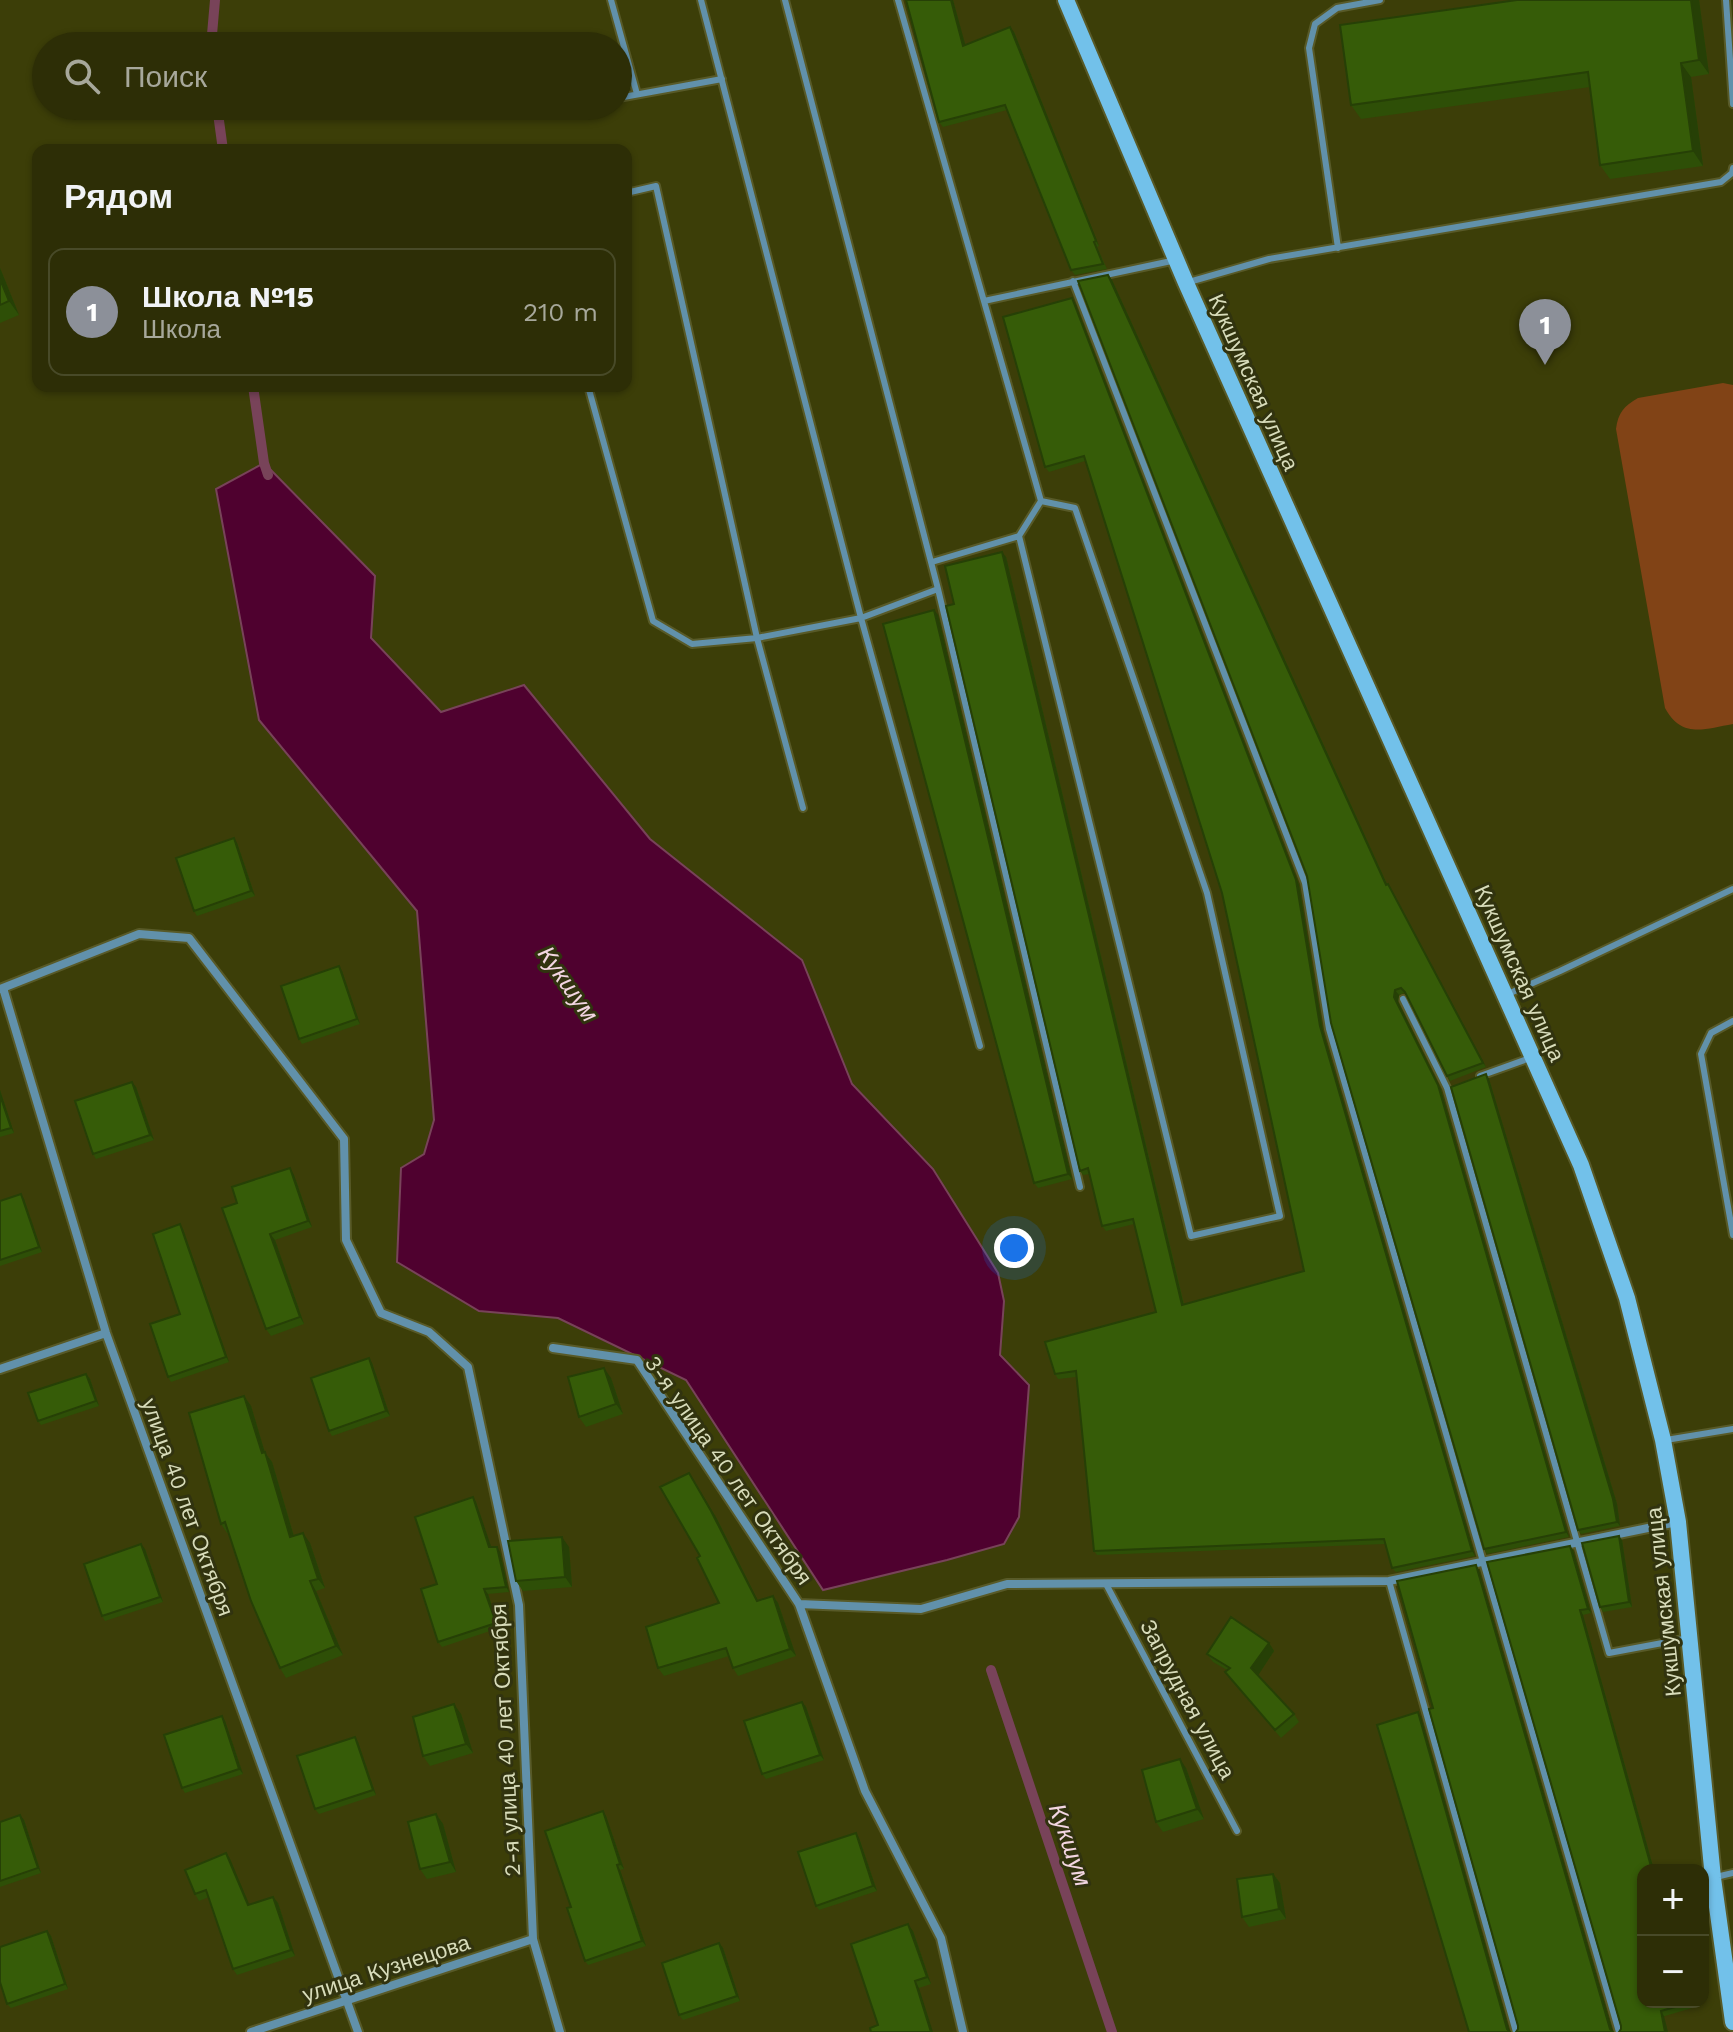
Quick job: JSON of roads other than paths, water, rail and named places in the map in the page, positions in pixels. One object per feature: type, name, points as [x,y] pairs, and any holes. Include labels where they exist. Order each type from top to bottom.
[{"type":"street","name":"Кукшумская улица","points":[[1066,0],[1186,283],[1581,1165],[1627,1298],[1663,1440],[1678,1522],[1713,1878],[1733,2022]]},
{"type":"street","name":"2-я улица 40 лет Октября","points":[[2,989],[139,934],[189,938],[344,1139],[346,1240],[381,1313],[429,1332],[468,1367],[519,1605],[533,1939],[560,2032]]},
{"type":"street","name":"улица 40 лет Октября","points":[[2,989],[106,1333],[358,2032]]},
{"type":"street","points":[[0,1369],[106,1333]]},
{"type":"street","name":"3-я улица 40 лет Октября","points":[[553,1348],[637,1360],[799,1604],[865,1791],[941,1938],[963,2032]]},
{"type":"street","points":[[799,1604],[921,1609],[1007,1584],[1389,1581],[1678,1522]]},
{"type":"street","name":"улица Кузнецова","points":[[251,2032],[533,1939]]},
{"type":"lane","points":[[611,0],[620,32]]},
{"type":"lane","points":[[701,0],[861,618],[980,1046]]},
{"type":"lane","points":[[785,0],[932,562],[1080,1187]]},
{"type":"lane","points":[[898,0],[1041,501],[1019,536],[932,562]]},
{"type":"lane","points":[[1338,248],[1309,48],[1315,24],[1337,8],[1380,0]]},
{"type":"lane","points":[[1726,0],[1733,104]]},
{"type":"lane","points":[[632,76],[637,94]]},
{"type":"lane","points":[[632,95],[722,79]]},
{"type":"lane","points":[[1186,283],[1269,259],[1721,182],[1732,173],[1733,168]]},
{"type":"lane","points":[[632,192],[656,186],[757,638],[803,808]]},
{"type":"lane","points":[[984,301],[1176,260]]},
{"type":"lane","points":[[1073,281],[1305,883],[1329,1029],[1619,2032]]},
{"type":"lane","points":[[590,392],[653,621],[692,644],[757,638],[861,618],[938,589]]},
{"type":"lane","points":[[1019,536],[1191,1236],[1280,1216],[1207,893],[1075,508],[1041,501]]},
{"type":"lane","points":[[1506,995],[1733,889]]},
{"type":"lane","points":[[1403,999],[1447,1088],[1609,1653],[1689,1638]]},
{"type":"lane","points":[[1733,1021],[1711,1033],[1701,1054],[1733,1235]]},
{"type":"lane","points":[[1476,1078],[1533,1057]]},
{"type":"lane","points":[[1447,1088],[1461,1083]]},
{"type":"lane","points":[[1663,1440],[1733,1429]]},
{"type":"lane","points":[[1389,1581],[1516,2032]]},
{"type":"lane","name":"Запрудная улица","points":[[1106,1584],[1237,1831]]},
{"type":"lane","points":[[1713,1878],[1733,1873]]},
{"type":"water","points":[[264,463],[375,576],[371,638],[441,712],[524,685],[650,839],[802,960],[852,1084],[933,1169],[998,1273],[1004,1301],[1000,1355],[1029,1385],[1019,1517],[1004,1544],[823,1590],[686,1380],[558,1318],[479,1311],[397,1262],[401,1168],[424,1154],[434,1120],[417,911],[259,720],[216,489]]},
{"type":"waterway","name":"Кукшум","points":[[212,32],[215,0]]},
{"type":"waterway","name":"Кукшум","points":[[219,120],[222,144]]},
{"type":"waterway","name":"Кукшум","points":[[254,392],[268,475]]},
{"type":"waterway","name":"Кукшум","points":[[991,1670],[1112,2032]]},
{"type":"place","name":"Школа №15","points":[[1545,365]]}]
